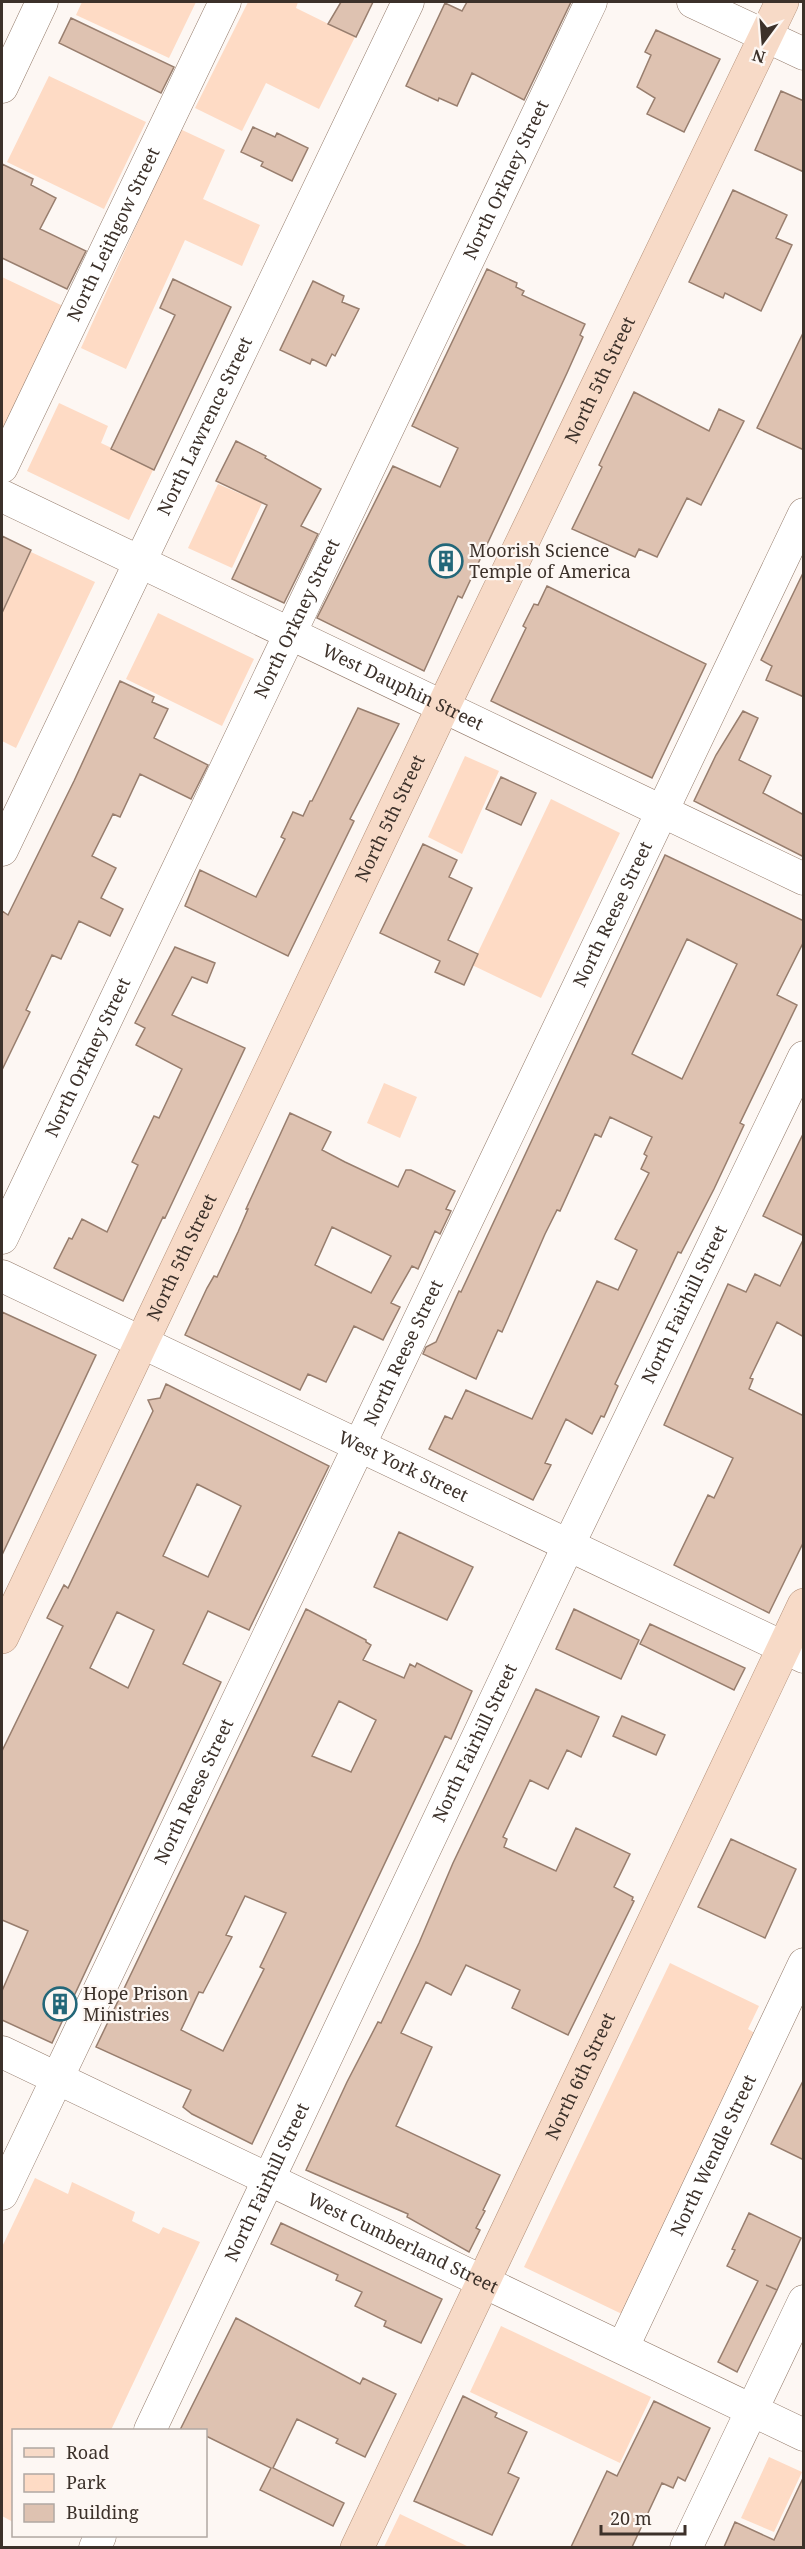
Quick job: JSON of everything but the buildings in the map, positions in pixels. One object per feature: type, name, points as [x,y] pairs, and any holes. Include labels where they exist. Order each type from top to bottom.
[{"type":"main road","name":"North 5th Street","points":[[2,1637],[443,707],[782,2]]},
{"type":"main road","name":"North 6th Street","points":[[357,2547],[484,2282],[793,1652],[804,1605]]},
{"type":"street","points":[[2,87],[42,2]]},
{"type":"street","name":"North Leithgow Street","points":[[2,467],[225,2]]},
{"type":"street","name":"North Lawrence Street","points":[[2,850],[408,2]]},
{"type":"street","name":"North Orkney Street","points":[[2,1238],[591,2]]},
{"type":"street","points":[[693,2],[804,54]]},
{"type":"street","name":"West Dauphin Street","points":[[2,496],[804,879]]},
{"type":"street","name":"North Reese Street","points":[[2,2194],[804,514]]},
{"type":"street","name":"North Fairhill Street","points":[[150,2429],[569,1544],[804,1057]]},
{"type":"street","name":"West York Street","points":[[2,1276],[793,1652]]},
{"type":"street","name":"North Wendle Street","points":[[623,2347],[804,1964]]},
{"type":"street","name":"West Cumberland Street","points":[[2,2052],[804,2435]]},
{"type":"street","points":[[686,2547],[804,2301]]},
{"type":"green space","points":[[82,2],[196,2],[169,58],[76,15]]},
{"type":"green space","points":[[248,2],[298,2],[296,8],[355,37],[319,109],[266,83],[242,131],[195,108]]},
{"type":"green space","points":[[49,76],[146,122],[104,209],[7,162]]},
{"type":"green space","points":[[180,129],[225,150],[203,199],[260,225],[242,266],[185,240],[126,369],[81,348]]},
{"type":"green space","points":[[2,277],[63,306],[2,435]]},
{"type":"green space","points":[[59,403],[108,426],[101,443],[154,468],[129,520],[27,471]]},
{"type":"green space","points":[[218,484],[262,503],[232,568],[188,548]]},
{"type":"green space","points":[[31,552],[95,582],[16,748],[2,741],[2,614]]},
{"type":"green space","points":[[158,613],[254,659],[222,726],[126,679]]},
{"type":"green space","points":[[465,756],[499,771],[462,854],[428,837]]},
{"type":"green space","points":[[551,799],[620,833],[541,998],[472,965]]},
{"type":"green space","points":[[384,1083],[417,1097],[400,1138],[367,1123]]},
{"type":"green space","points":[[670,1963],[759,2006],[748,2029],[758,2035],[624,2315],[524,2267]]},
{"type":"green space","points":[[35,2178],[68,2194],[72,2182],[135,2212],[132,2221],[159,2234],[163,2227],[200,2242],[111,2429],[12,2429],[12,2521],[2,2516],[2,2247]]},
{"type":"green space","points":[[501,2326],[651,2397],[620,2463],[470,2392]]},
{"type":"green space","points":[[769,2457],[802,2472],[774,2532],[741,2518]]},
{"type":"green space","points":[[400,2514],[469,2547],[384,2547]]},
{"type":"place","name":"Moorish Science Temple of America","points":[[446,561]]},
{"type":"place","name":"Hope Prison Ministries","points":[[60,2004]]}]
